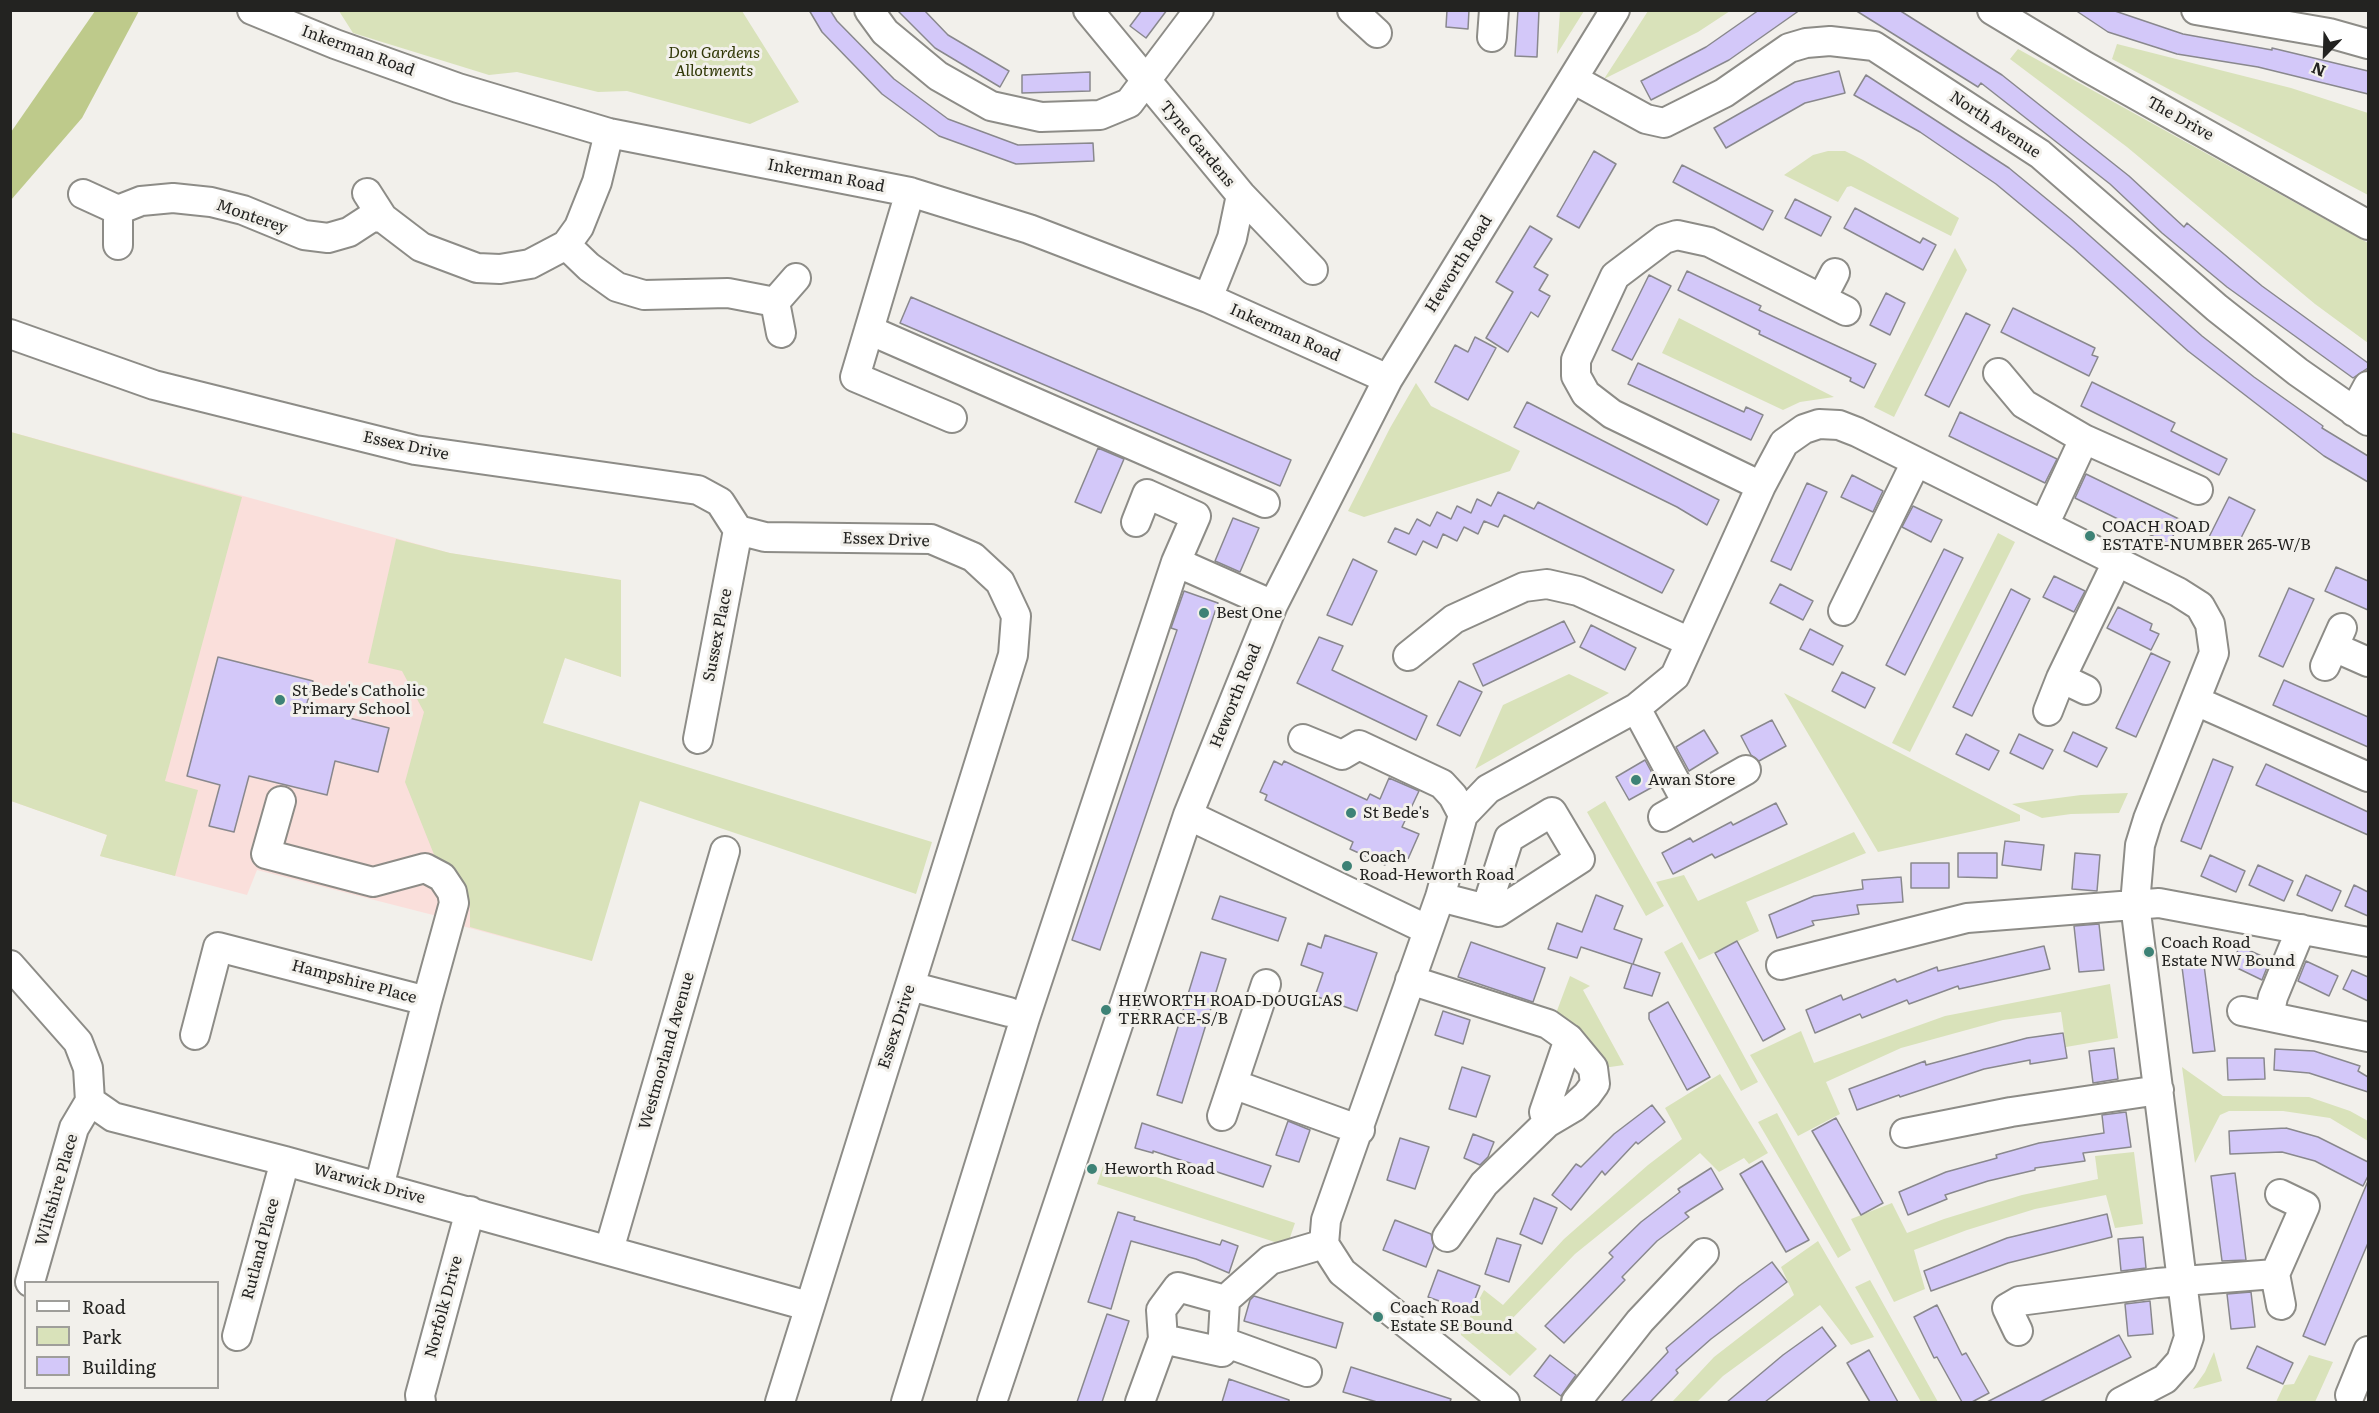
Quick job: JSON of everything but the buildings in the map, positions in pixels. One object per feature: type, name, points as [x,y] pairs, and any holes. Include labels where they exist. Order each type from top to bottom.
[{"type":"street","name":"Inkerman Road","points":[[252,10],[334,44],[458,87],[609,133],[910,192],[1029,229],[1208,298],[1388,379]]},
{"type":"street","points":[[869,10],[885,32],[938,76],[991,106],[1041,117],[1100,115],[1128,103],[1199,10]]},
{"type":"street","name":"Tyne Gardens","points":[[1088,10],[1145,83],[1241,195],[1313,270]]},
{"type":"street","points":[[1352,10],[1377,33]]},
{"type":"street","name":"Heworth Road","points":[[992,1402],[1188,815],[1274,605],[1388,379],[1615,10]]},
{"type":"street","name":"The Drive","points":[[1992,10],[2076,61],[2368,225]]},
{"type":"street","points":[[2196,10],[2329,33],[2368,44]]},
{"type":"street","name":"North Avenue","points":[[1573,79],[1646,119],[1664,123],[1724,93],[1790,48],[1806,43],[1830,41],[1874,46],[2040,154],[2217,308],[2361,417]]},
{"type":"street","points":[[367,193],[383,218],[421,247],[477,268],[500,269],[530,264],[566,245],[579,227],[597,182],[609,133]]},
{"type":"street","points":[[910,192],[855,377],[952,418]]},
{"type":"street","points":[[83,194],[118,210],[118,245]]},
{"type":"street","points":[[1208,298],[1232,238],[1241,195]]},
{"type":"street","name":"Monterey","points":[[118,210],[141,201],[173,198],[211,202],[243,210],[304,235],[328,238],[349,232],[372,217],[383,218]]},
{"type":"street","points":[[1761,486],[1612,414],[1586,394],[1576,376],[1576,360],[1615,276],[1664,239],[1677,235],[1709,242],[1834,304],[1835,273]]},
{"type":"street","points":[[566,245],[589,267],[617,287],[644,295],[728,293],[775,302]]},
{"type":"street","points":[[775,302],[796,278]]},
{"type":"street","points":[[775,302],[781,333]]},
{"type":"street","points":[[869,330],[1265,503]]},
{"type":"street","name":"Essex Drive","points":[[10,334],[154,385],[415,450],[698,490],[720,502],[738,531],[765,537],[931,539],[973,557],[1000,582],[1016,616],[1013,655],[808,1306],[780,1402]]},
{"type":"street","points":[[1998,373],[2024,404],[2084,439],[2198,490]]},
{"type":"street","points":[[2361,417],[2368,386]]},
{"type":"street","points":[[1505,1402],[1342,1272],[1324,1244],[1326,1220],[1360,1130],[1440,897],[1463,815],[1488,789],[1636,708],[1675,676],[1761,486],[1784,442],[1804,429],[1819,424],[1839,425],[2117,562],[2200,606],[2210,624],[2214,653],[2196,701],[2157,790],[2140,845],[2135,904],[2189,1337],[2181,1361],[2165,1379],[2121,1402]]},
{"type":"street","points":[[2044,525],[2084,439]]},
{"type":"street","points":[[1857,598],[1916,462]]},
{"type":"street","points":[[906,1402],[1025,1018],[1176,562],[1196,516],[1148,494],[1136,522]]},
{"type":"street","name":"Sussex Place","points":[[698,739],[738,531]]},
{"type":"street","points":[[1176,562],[1274,605]]},
{"type":"street","points":[[2048,711],[2073,684],[2117,562]]},
{"type":"street","points":[[1407,655],[1454,619],[1524,587],[1547,584],[1578,591],[1690,642]]},
{"type":"street","points":[[2334,647],[2368,662]]},
{"type":"street","points":[[2196,701],[2368,777]]},
{"type":"street","points":[[1636,708],[1675,810],[1724,794],[1746,770]]},
{"type":"street","points":[[1303,739],[1342,755],[1359,745],[1442,784],[1453,796],[1463,815]]},
{"type":"street","points":[[281,801],[266,854],[373,882],[425,868],[442,877],[452,892],[454,903],[427,1001]]},
{"type":"street","points":[[1188,815],[1428,930]]},
{"type":"street","name":"Westmorland Avenue","points":[[609,1250],[724,851]]},
{"type":"street","points":[[1440,897],[1486,909]]},
{"type":"street","points":[[1781,965],[1835,964],[1967,918],[2159,903],[2368,942]]},
{"type":"street","points":[[2301,929],[2273,997],[2256,1014],[2368,1037]]},
{"type":"street","name":"Hampshire Place","points":[[195,1035],[218,947],[427,1001],[379,1187]]},
{"type":"street","points":[[10,965],[78,1042],[88,1068],[90,1101]]},
{"type":"street","points":[[1410,980],[1548,1024],[1569,1039],[1593,1068],[1594,1084],[1574,1107],[1547,1123],[1484,1184],[1447,1237]]},
{"type":"street","points":[[910,987],[1008,1012]]},
{"type":"street","points":[[1222,1116],[1233,1084],[1256,995]]},
{"type":"street","points":[[1547,1123],[1544,1112],[1569,1039]]},
{"type":"street","points":[[1233,1084],[1360,1130]]},
{"type":"street","points":[[1899,1137],[2011,1113],[2159,1090]]},
{"type":"street","name":"Warwick Drive","points":[[90,1101],[113,1117],[470,1211],[808,1306]]},
{"type":"street","name":"Wiltshire Place","points":[[30,1281],[75,1128],[90,1101]]},
{"type":"street","name":"Rutland Place","points":[[237,1336],[285,1161]]},
{"type":"street","points":[[2280,1194],[2305,1206],[2275,1274],[2281,1305]]},
{"type":"street","name":"Norfolk Drive","points":[[422,1402],[420,1395],[470,1211]]},
{"type":"street","points":[[1163,1339],[1222,1352],[1225,1300],[1270,1260],[1324,1244]]},
{"type":"street","points":[[1576,1402],[1640,1322],[1711,1249]]},
{"type":"street","points":[[2018,1331],[2007,1308],[2019,1301],[2182,1281],[2275,1274]]},
{"type":"street","points":[[1140,1402],[1163,1339],[1161,1310],[1178,1287],[1225,1300]]},
{"type":"street","points":[[1224,1342],[1307,1372]]},
{"type":"street","points":[[2350,1395],[2367,1359]]},
{"type":"shaded area","name":"St Bede's Catholic Primary School","points":[[11,432],[450,553],[621,580],[621,677],[565,658],[529,762],[592,961],[462,926],[437,916],[257,870],[247,895],[100,856],[107,835],[11,801]]},
{"type":"green space","points":[[95,11],[139,11],[82,118],[11,200],[11,132]]},
{"type":"green space","name":"Don Gardens Allotments","points":[[339,11],[742,11],[799,102],[750,124],[627,91],[598,92],[517,72],[489,75],[353,33]]},
{"type":"green space","points":[[1560,11],[1584,11],[1557,54]]},
{"type":"green space","points":[[1648,11],[1730,11],[1698,32],[1604,79]]},
{"type":"green space","points":[[2117,44],[2291,88],[2368,113],[2368,195],[2112,59]]},
{"type":"green space","points":[[2018,49],[2368,243],[2368,343],[2315,304],[2127,147],[2010,59]]},
{"type":"green space","points":[[1828,151],[1845,151],[1863,160],[1959,218],[1951,236],[1851,186],[1847,187],[1838,202],[1784,175],[1813,155]]},
{"type":"green space","points":[[1955,248],[1967,270],[1894,417],[1874,407]]},
{"type":"green space","points":[[1679,318],[1834,397],[1800,402],[1783,410],[1662,353]]},
{"type":"green space","points":[[1416,383],[1431,406],[1520,451],[1510,471],[1364,517],[1348,511],[1390,428]]},
{"type":"green space","points":[[11,432],[242,497],[165,781],[198,790],[175,876],[100,856],[107,835],[11,801]]},
{"type":"green space","points":[[1998,533],[2015,542],[1910,752],[1892,743]]},
{"type":"green space","points":[[396,539],[450,553],[621,580],[621,677],[565,658],[543,723],[932,842],[916,894],[640,801],[592,961],[470,927],[470,905],[463,884],[447,862],[435,857],[405,782],[424,712],[402,671],[368,663]]},
{"type":"green space","points":[[1569,674],[1609,693],[1475,769],[1503,705]]},
{"type":"green space","points":[[1784,693],[2020,815],[2020,821],[1878,852]]},
{"type":"green space","points":[[2128,793],[2119,813],[2071,814],[2042,818],[2012,804],[2081,795]]},
{"type":"green space","points":[[1605,801],[1664,906],[1646,916],[1587,812]]},
{"type":"green space","points":[[1854,832],[1866,853],[1746,902],[1759,931],[1699,960],[1656,882],[1684,875],[1698,901]]},
{"type":"green space","points":[[1682,942],[1758,1082],[1741,1091],[1664,952]]},
{"type":"green space","points":[[1570,976],[1590,986],[1583,990],[1624,1065],[1603,1068],[1555,1016]]},
{"type":"green space","points":[[2110,984],[2118,1038],[2066,1047],[2061,1012],[2003,1020],[1901,1048],[1826,1082],[1840,1114],[1798,1136],[1750,1055],[1801,1031],[1814,1063],[1945,1016]]},
{"type":"green space","points":[[2182,1067],[2223,1096],[2309,1097],[2350,1111],[2368,1121],[2368,1141],[2330,1118],[2283,1111],[2229,1111],[2220,1115],[2195,1163]]},
{"type":"green space","points":[[1720,1074],[1768,1153],[1749,1164],[1744,1158],[1719,1172],[1700,1153],[1575,1254],[1507,1324],[1537,1349],[1510,1376],[1461,1335],[1459,1321],[1466,1324],[1484,1290],[1503,1305],[1564,1239],[1648,1165],[1682,1139],[1665,1108]]},
{"type":"green space","points":[[1777,1113],[1851,1250],[1838,1258],[1758,1122]]},
{"type":"green space","points":[[2134,1152],[2143,1224],[2115,1228],[2106,1195],[2035,1209],[1967,1230],[1914,1250],[1925,1289],[1894,1302],[1851,1219],[1892,1203],[1907,1233],[2022,1195],[2098,1179],[2095,1156]]},
{"type":"green space","points":[[1105,1160],[1295,1223],[1287,1246],[1097,1184]]},
{"type":"green space","points":[[1818,1241],[1874,1337],[1851,1345],[1820,1305],[1723,1376],[1697,1402],[1672,1402],[1714,1357],[1794,1295],[1781,1267]]},
{"type":"green space","points":[[1870,1280],[1938,1402],[1921,1402],[1855,1287]]},
{"type":"green space","points":[[2214,1352],[2222,1381],[2193,1389],[2205,1372]]},
{"type":"green space","points":[[2309,1355],[2333,1362],[2315,1402],[2276,1402],[2284,1385],[2294,1384]]},
{"type":"place","name":"COACH ROAD ESTATE-NUMBER 265-W/B","points":[[2090,536]]},
{"type":"place","name":"Best One","points":[[1204,613]]},
{"type":"place","name":"St Bede's Catholic Primary School","points":[[280,700]]},
{"type":"place","name":"Awan Store","points":[[1636,780]]},
{"type":"place","name":"St Bede's","points":[[1351,813]]},
{"type":"place","name":"Coach Road-Heworth Road","points":[[1347,866]]},
{"type":"place","name":"Coach Road Estate NW Bound","points":[[2149,952]]},
{"type":"place","name":"HEWORTH ROAD-DOUGLAS TERRACE-S/B","points":[[1106,1010]]},
{"type":"place","name":"Heworth Road","points":[[1092,1169]]},
{"type":"place","name":"Coach Road Estate SE Bound","points":[[1378,1317]]}]
